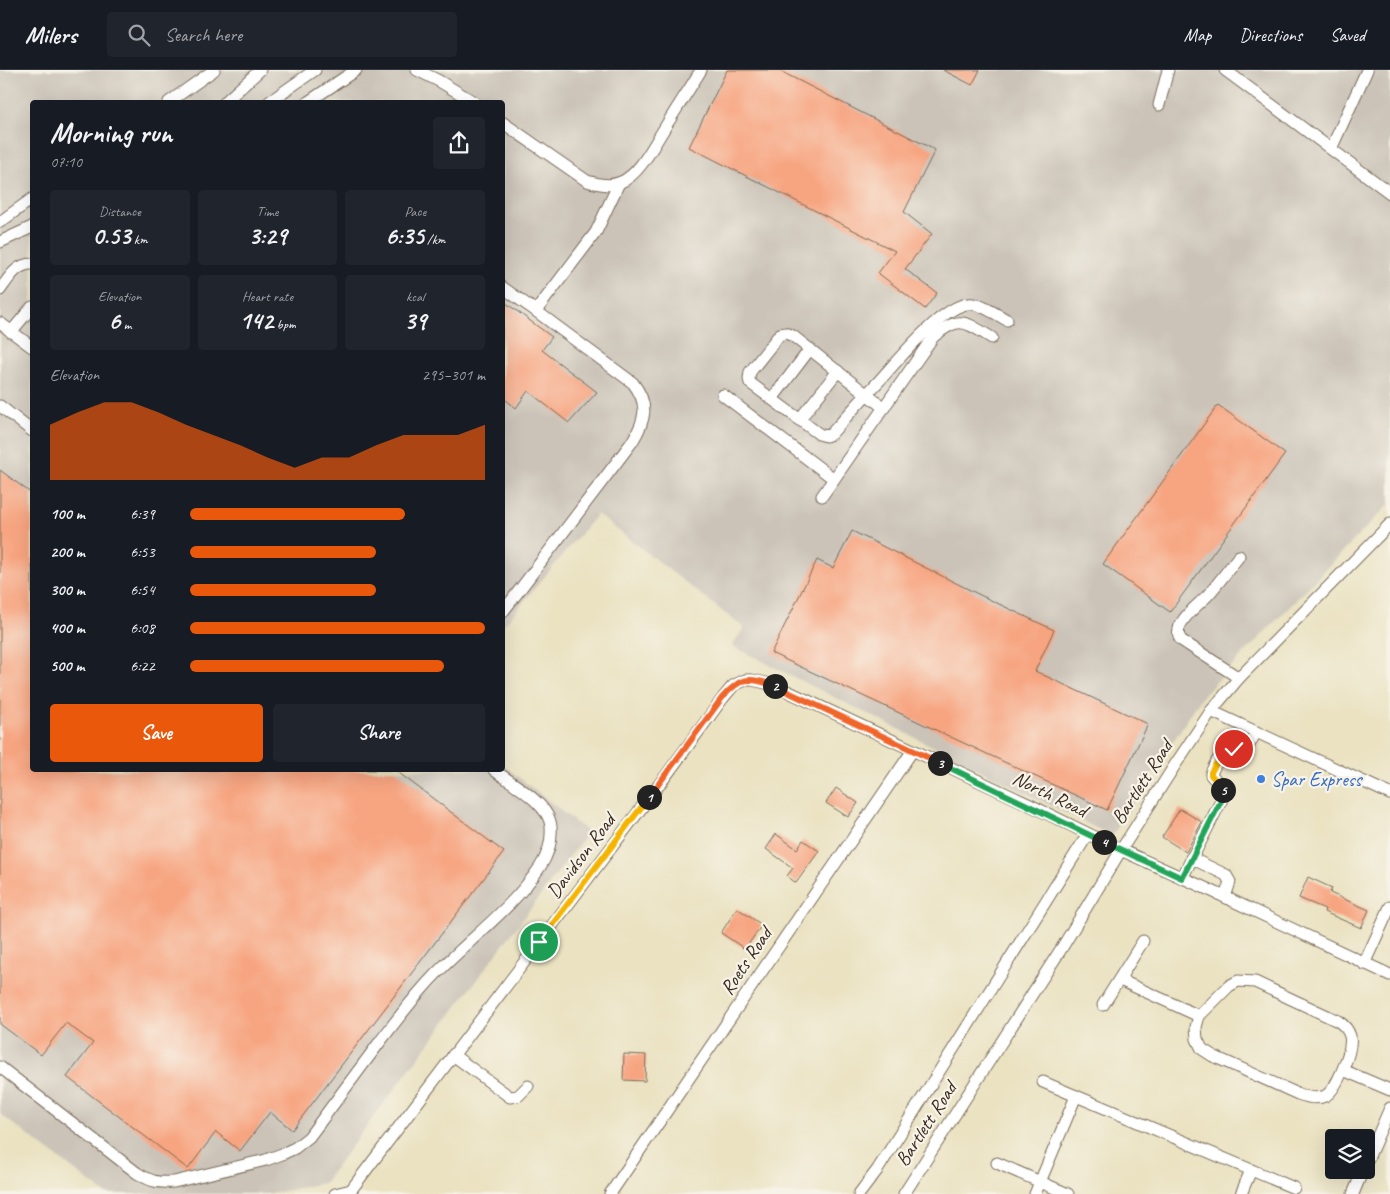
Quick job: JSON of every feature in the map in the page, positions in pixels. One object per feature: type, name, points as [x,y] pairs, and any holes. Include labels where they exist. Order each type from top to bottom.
[{"type":"street","points":[[172,100],[214,70]]},
{"type":"street","points":[[227,100],[260,70]]},
{"type":"street","points":[[272,100],[315,70]]},
{"type":"street","points":[[311,100],[356,70]]},
{"type":"street","points":[[417,70],[471,100]]},
{"type":"street","points":[[505,124],[587,181],[608,185],[619,183],[628,178],[642,162],[701,70]]},
{"type":"street","points":[[1159,105],[1168,70]]},
{"type":"street","points":[[1224,70],[1390,193]]},
{"type":"street","points":[[1330,149],[1367,70]]},
{"type":"street","points":[[536,311],[596,232],[619,183]]},
{"type":"street","points":[[0,222],[30,200]]},
{"type":"street","points":[[0,242],[30,228]]},
{"type":"street","points":[[0,290],[14,271],[25,264],[30,264]]},
{"type":"street","points":[[505,289],[634,384],[640,392],[645,411],[639,430],[632,442],[505,609]]},
{"type":"street","points":[[884,408],[866,394],[810,349],[786,333],[780,334],[750,372],[750,383],[819,434],[826,436],[831,434],[866,394],[926,330],[953,309],[968,304],[977,305],[1006,320]]},
{"type":"street","points":[[11,332],[30,308]]},
{"type":"street","points":[[822,496],[933,337],[947,326],[960,322],[971,325],[992,338]]},
{"type":"street","points":[[0,323],[30,346]]},
{"type":"street","points":[[772,399],[810,349]]},
{"type":"street","points":[[799,420],[838,371]]},
{"type":"street","points":[[723,395],[834,480]]},
{"type":"street","points":[[0,406],[30,429]]},
{"type":"street","name":"Bartlett Road","points":[[904,1194],[1063,946],[1175,765],[1212,711],[1239,678],[1390,524]]},
{"type":"street","points":[[1239,556],[1208,595],[1182,621],[1179,637],[1239,678]]},
{"type":"street","name":"North Road","points":[[745,680],[766,683],[787,691],[1121,850],[1390,975]]},
{"type":"street","name":"Davidson Road","points":[[335,1194],[354,1192],[454,1054],[668,773],[722,698],[733,686],[745,680]]},
{"type":"street","points":[[1212,711],[1390,794]]},
{"type":"street","points":[[1182,878],[1224,795],[1222,787],[1211,775],[1212,769],[1224,751],[1229,748],[1245,751],[1256,732]]},
{"type":"street","name":"Roets Road","points":[[610,1194],[913,750]]},
{"type":"street","points":[[0,1067],[149,1180],[161,1183],[174,1182],[266,1160],[295,1148],[309,1137],[411,1002],[432,978],[512,901],[542,864],[551,838],[552,824],[547,812],[538,802],[497,772]]},
{"type":"street","name":"Bartlett Road","points":[[859,1194],[882,1162],[1088,834]]},
{"type":"street","points":[[1191,858],[1226,874],[1230,882],[1225,897]]},
{"type":"street","points":[[1364,964],[1390,907]]},
{"type":"street","points":[[1103,1005],[1143,941]]},
{"type":"street","points":[[1120,980],[1199,1016]]},
{"type":"street","points":[[1255,982],[1347,1028],[1350,1044],[1343,1070],[1334,1086],[1325,1096],[1313,1098],[1298,1094],[1207,1053],[1202,1049],[1198,1039],[1196,1027],[1199,1016],[1233,983],[1255,982]]},
{"type":"street","points":[[454,1054],[510,1098],[518,1096],[528,1086]]},
{"type":"street","points":[[1343,1070],[1390,1090]]},
{"type":"street","points":[[1043,1082],[1294,1188]]},
{"type":"street","points":[[1035,1194],[1076,1096]]},
{"type":"street","points":[[1375,1142],[1390,1108]]},
{"type":"street","points":[[997,1163],[1068,1194]]},
{"type":"street","points":[[1241,1194],[1251,1170]]},
{"type":"street","points":[[1353,1194],[1359,1179]]},
{"type":"shaded area","points":[[0,70],[1390,70],[1390,503],[1201,698],[1112,836],[732,646],[744,628],[597,514],[505,624],[505,100],[30,100],[30,772],[505,772],[505,767],[588,832],[324,1183],[268,1194],[106,1194],[0,1114]]},
{"type":"building","points":[[727,70],[778,70],[935,150],[904,212],[932,234],[905,269],[937,293],[925,309],[878,273],[895,251],[689,147]]},
{"type":"building","points":[[943,70],[980,70],[972,85]]},
{"type":"building","points":[[505,302],[552,337],[542,350],[597,392],[569,423],[528,391],[516,408],[505,399]]},
{"type":"building","points":[[1218,405],[1285,454],[1170,612],[1103,564]]},
{"type":"building","points":[[0,470],[30,492],[30,772],[398,772],[504,852],[292,1130],[270,1112],[240,1151],[216,1132],[188,1169],[67,1077],[93,1043],[66,1023],[41,1055],[0,1024]]},
{"type":"building","points":[[852,531],[1054,630],[1035,671],[1148,724],[1107,810],[771,653],[817,560],[833,568]]},
{"type":"building","points":[[836,788],[858,803],[848,817],[826,803]]},
{"type":"building","points":[[1180,809],[1202,822],[1186,852],[1162,837]]},
{"type":"building","points":[[776,834],[797,849],[803,840],[819,851],[796,883],[787,876],[793,868],[766,849]]},
{"type":"building","points":[[1308,877],[1332,888],[1330,893],[1369,910],[1361,928],[1324,912],[1325,909],[1299,898]]},
{"type":"building","points":[[737,908],[762,925],[745,949],[721,933]]},
{"type":"building","points":[[624,1054],[646,1055],[645,1081],[623,1080]]},
{"type":"place","name":"Spar Express","points":[[1261,779]]},
{"type":"route","points":[[539,942],[668,773],[722,698],[733,686],[745,680],[766,683],[787,691],[1182,878],[1224,795],[1222,787],[1211,775],[1212,769],[1224,751],[1229,748],[1234,749]]}]
